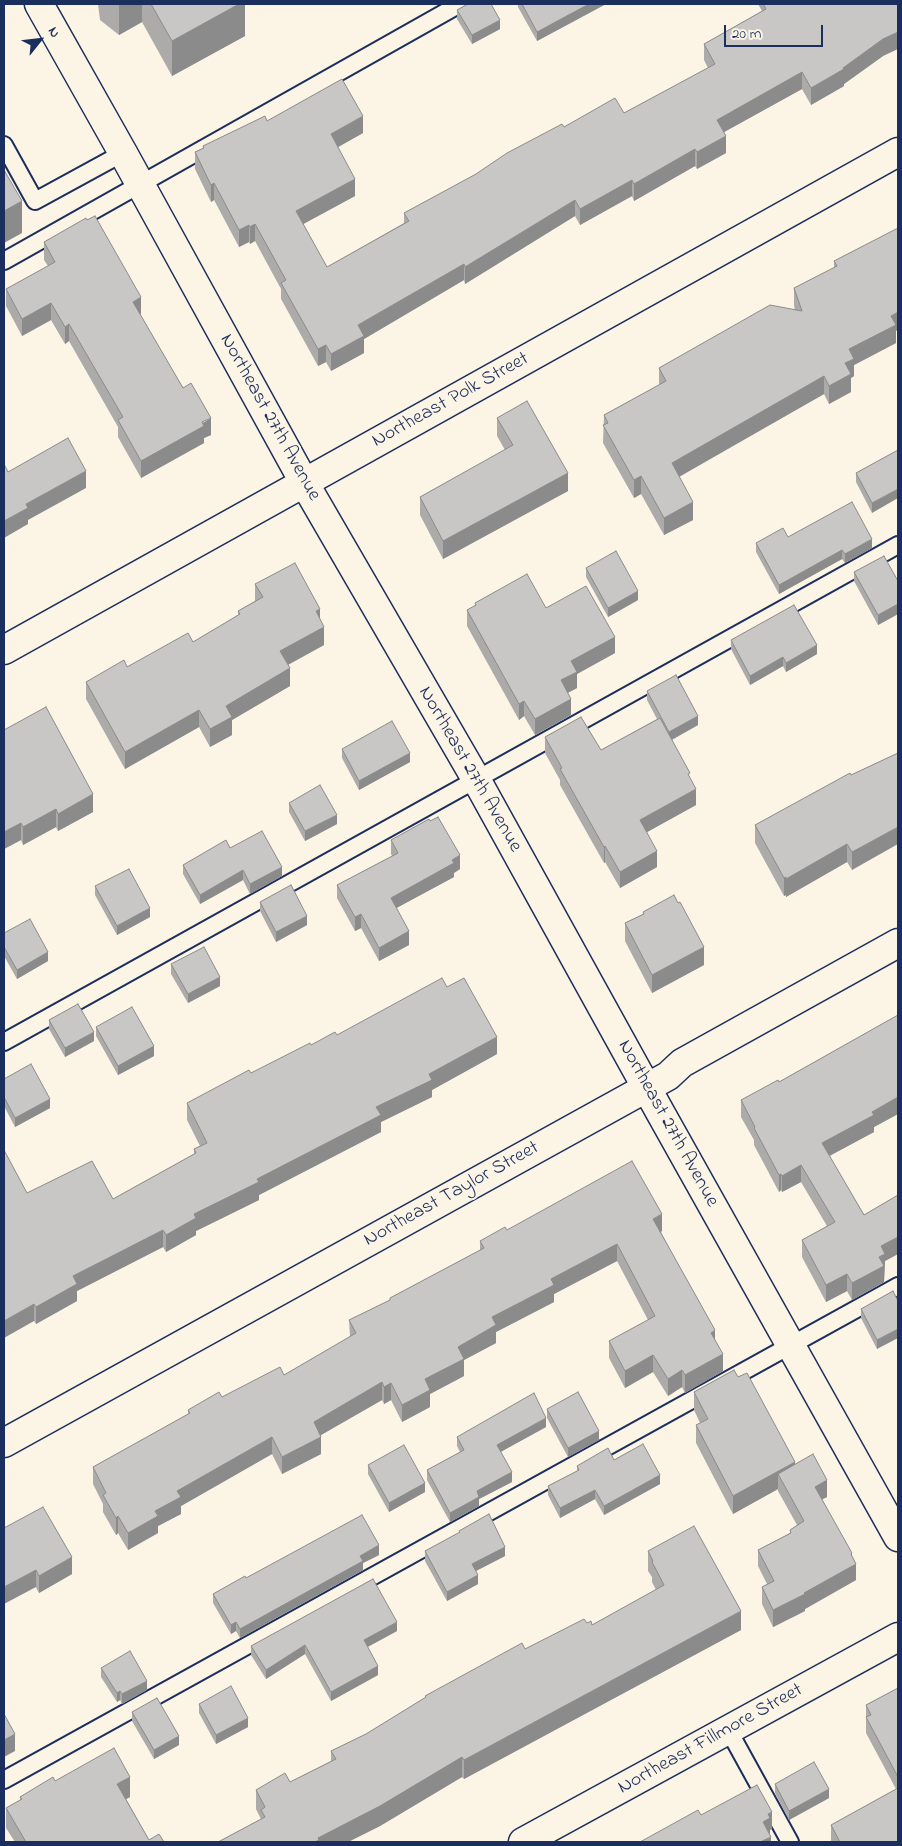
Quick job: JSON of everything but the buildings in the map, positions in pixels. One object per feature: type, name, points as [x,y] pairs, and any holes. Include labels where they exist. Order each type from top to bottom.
[{"type":"street","name":"Northeast 27th Avenue","points":[[38,4],[123,153],[304,484],[476,779],[898,1537]]},
{"type":"street","name":"Northeast Polk Street","points":[[4,650],[898,152]]},
{"type":"street","name":"Northeast Taylor Street","points":[[4,1443],[647,1088],[668,1076],[682,1063],[898,943]]},
{"type":"street","name":"Northeast Fillmore Street","points":[[523,1842],[898,1637]]},
{"type":"lane","points":[[4,261],[458,4]]},
{"type":"lane","points":[[4,145],[35,201],[123,153]]},
{"type":"lane","points":[[4,1042],[898,545]]},
{"type":"lane","points":[[4,1780],[898,1286]]},
{"type":"lane","points":[[729,1731],[790,1842]]}]
